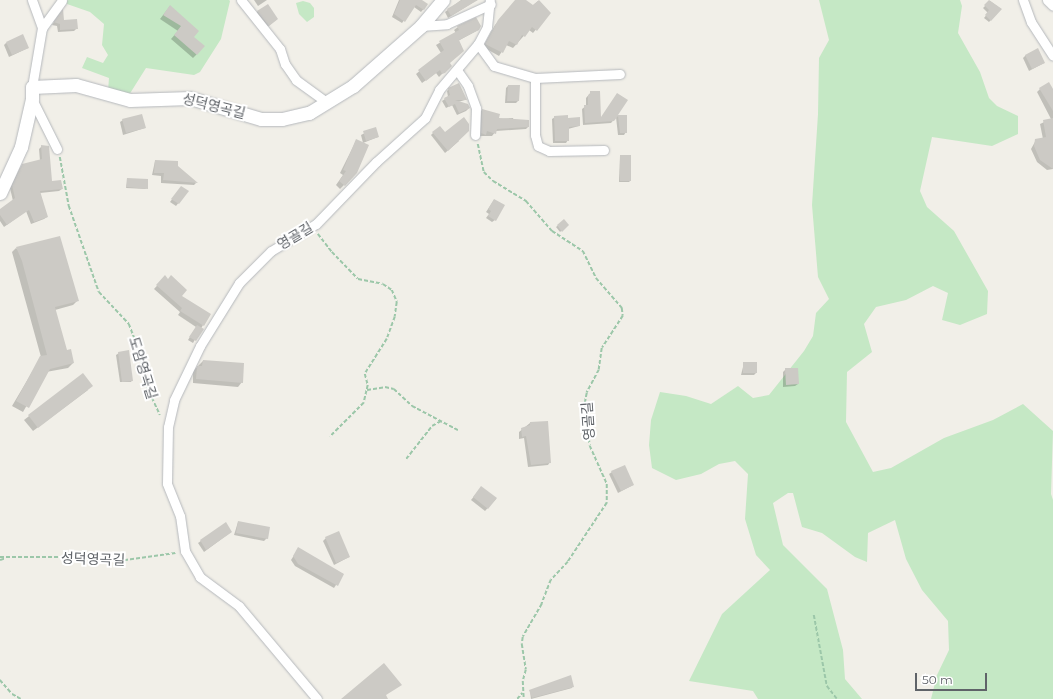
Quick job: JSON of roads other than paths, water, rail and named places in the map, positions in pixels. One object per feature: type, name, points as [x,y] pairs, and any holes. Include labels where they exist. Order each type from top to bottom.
[{"type":"main road","name":"성덕영곡길","points":[[32,93],[76,85],[130,100],[190,98],[261,119],[282,119],[309,113],[328,103],[353,86],[421,26],[443,0]]},
{"type":"main road","points":[[0,193],[21,147],[32,93]]},
{"type":"street","points":[[32,0],[42,28]]},
{"type":"street","points":[[57,149],[32,93],[42,28],[62,0]]},
{"type":"street","points":[[241,0],[280,49],[285,64],[296,80],[328,103]]},
{"type":"street","points":[[1023,0],[1032,22],[1053,56]]},
{"type":"street","points":[[1047,0],[1053,6]]},
{"type":"street","points":[[421,26],[447,24],[490,2]]},
{"type":"street","name":"영골길","points":[[317,699],[239,606],[200,577],[185,551],[180,516],[167,483],[168,427],[174,400],[196,352],[239,283],[271,251],[316,224],[376,162],[424,118],[439,90],[478,44],[487,27],[490,2]]},
{"type":"street","points":[[478,44],[494,66],[535,78],[620,74]]},
{"type":"street","points":[[457,70],[468,86],[476,108],[475,135]]},
{"type":"street","points":[[535,78],[535,135],[538,146],[549,151],[604,150]]}]
